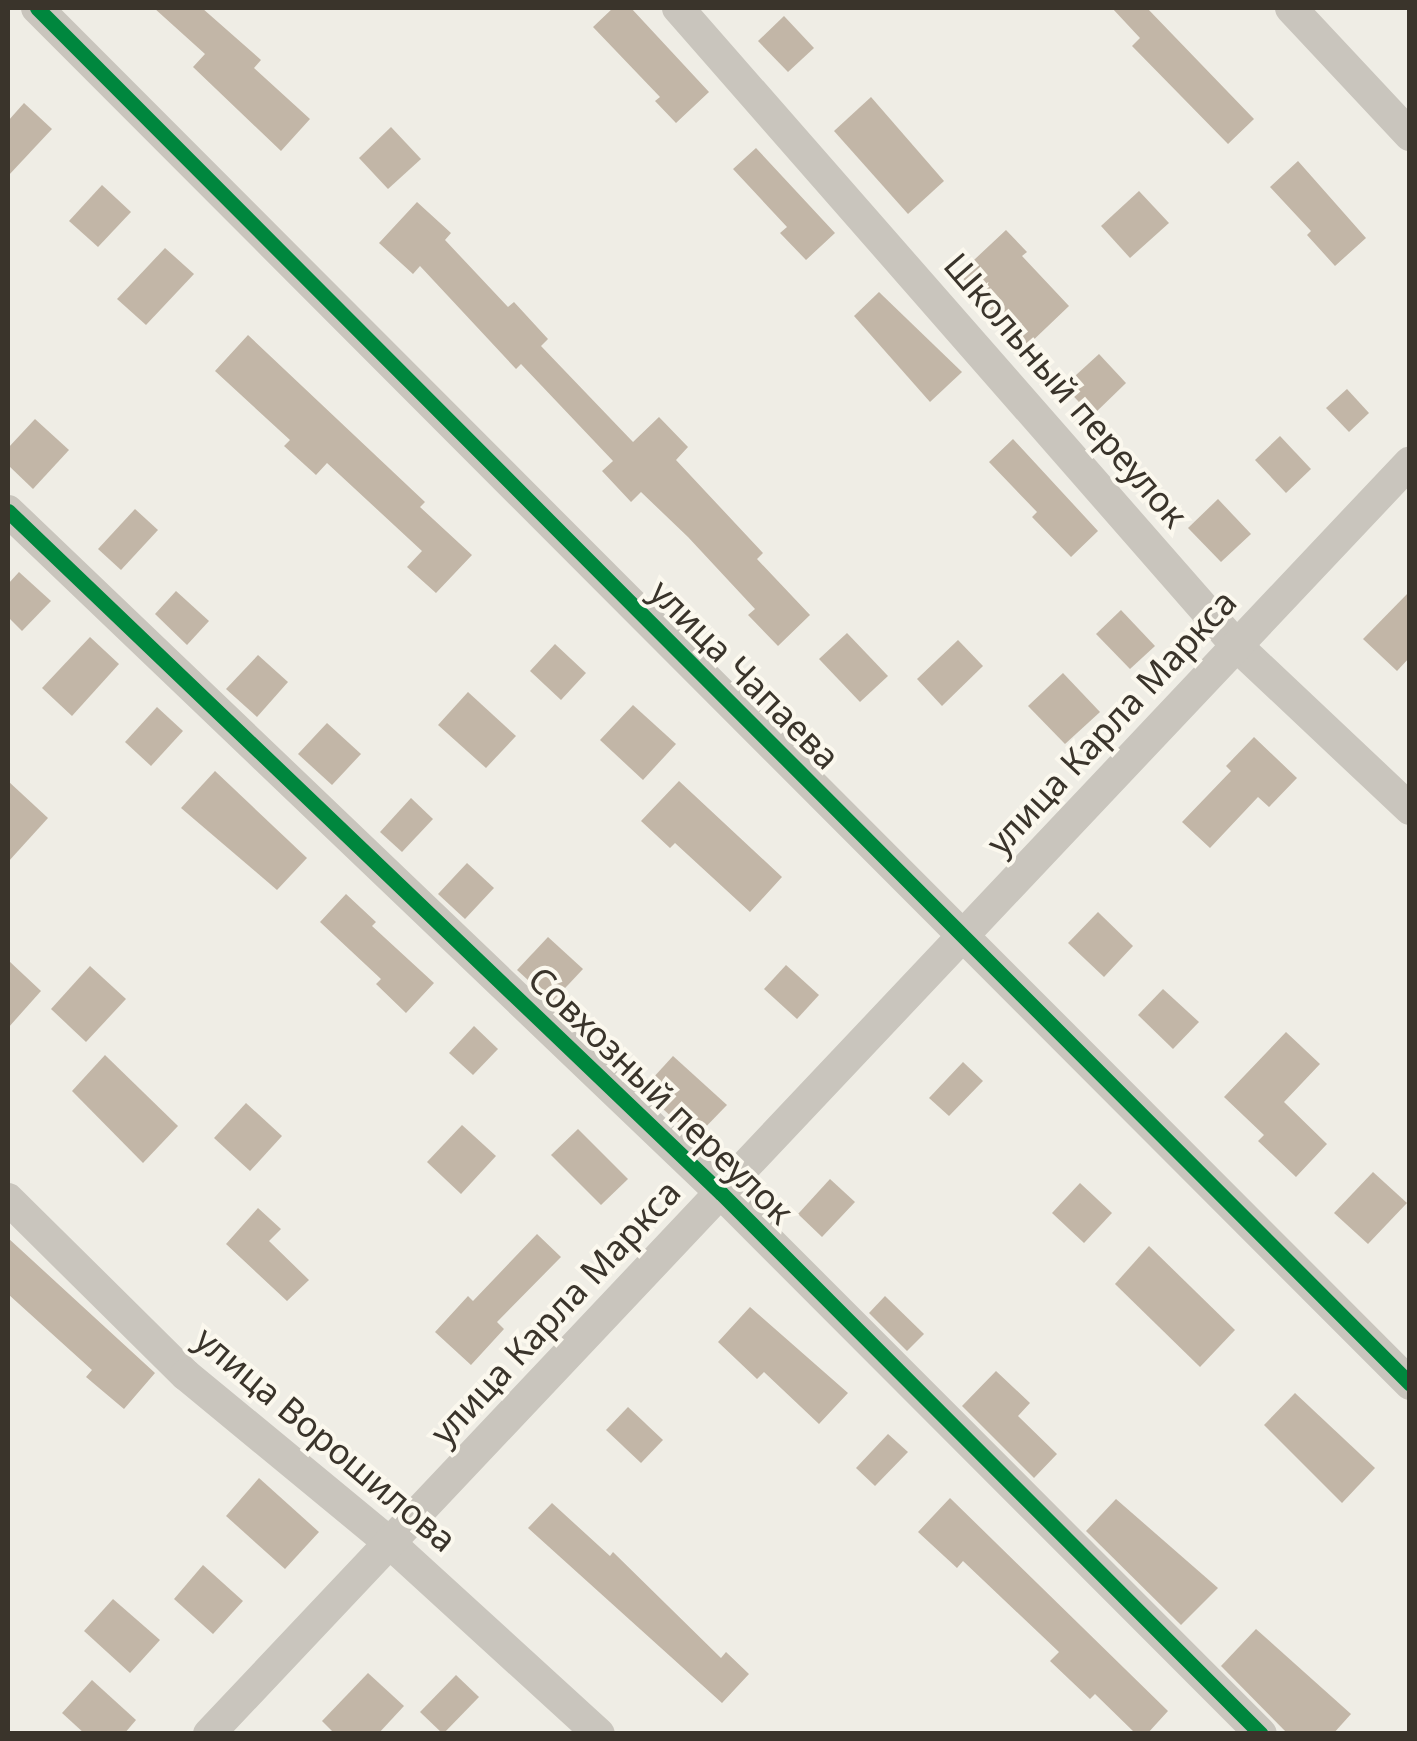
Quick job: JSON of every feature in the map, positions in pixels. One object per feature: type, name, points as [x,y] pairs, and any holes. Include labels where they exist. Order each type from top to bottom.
[{"type":"street","name":"улица Чапаева","points":[[37,8],[1410,1384]]},
{"type":"street","name":"Школьный переулок","points":[[678,8],[1237,646],[1410,810]]},
{"type":"street","points":[[1290,8],[1410,135]]},
{"type":"street","name":"улица Карла Маркса","points":[[210,1734],[1410,462]]},
{"type":"street","name":"Совхозный переулок","points":[[8,511],[721,1193],[1261,1734]]},
{"type":"street","name":"улица Ворошилова","points":[[8,1198],[186,1375],[392,1545],[599,1734]]},
{"type":"building","points":[[154,8],[202,8],[261,60],[254,68],[310,119],[281,151],[193,67],[205,54]]},
{"type":"building","points":[[613,8],[631,8],[709,92],[676,123],[655,101],[660,97],[593,27]]},
{"type":"building","points":[[1112,8],[1147,8],[1254,119],[1228,144],[1132,46],[1140,38]]},
{"type":"building","points":[[784,16],[814,48],[788,72],[758,41]]},
{"type":"building","points":[[871,97],[944,181],[908,214],[834,131]]},
{"type":"building","points":[[24,103],[52,129],[8,176],[8,121]]},
{"type":"building","points":[[391,127],[421,159],[388,189],[359,158]]},
{"type":"building","points":[[756,148],[835,233],[806,260],[780,233],[787,227],[733,169]]},
{"type":"building","points":[[1298,161],[1366,238],[1335,266],[1307,235],[1311,231],[1270,187]]},
{"type":"building","points":[[102,185],[131,212],[98,247],[69,221]]},
{"type":"building","points":[[1139,191],[1169,223],[1130,258],[1101,226]]},
{"type":"building","points":[[417,202],[451,233],[445,240],[508,307],[514,302],[548,339],[541,346],[633,442],[659,417],[688,447],[676,460],[763,553],[757,559],[810,615],[778,646],[748,615],[755,609],[688,537],[641,492],[631,502],[602,471],[613,461],[521,364],[516,369],[420,266],[413,274],[379,243]]},
{"type":"building","points":[[1006,230],[1027,252],[1022,256],[1069,306],[1025,348],[959,274]]},
{"type":"building","points":[[165,248],[194,274],[146,325],[117,299]]},
{"type":"building","points":[[879,292],[962,372],[930,402],[854,316]]},
{"type":"building","points":[[248,335],[425,502],[420,507],[472,555],[436,593],[407,567],[422,551],[327,463],[316,475],[284,446],[290,440],[215,371]]},
{"type":"building","points":[[1099,354],[1126,383],[1092,416],[1064,386]]},
{"type":"building","points":[[1347,389],[1369,413],[1349,432],[1326,408]]},
{"type":"building","points":[[35,419],[69,450],[33,489],[8,465],[8,448]]},
{"type":"building","points":[[1280,436],[1311,469],[1286,493],[1255,460]]},
{"type":"building","points":[[1013,439],[1098,531],[1071,557],[1032,517],[1037,512],[989,462]]},
{"type":"building","points":[[1218,499],[1251,534],[1221,562],[1188,528]]},
{"type":"building","points":[[135,509],[158,530],[121,570],[98,549]]},
{"type":"building","points":[[19,572],[51,601],[22,631],[8,617],[8,584]]},
{"type":"building","points":[[176,591],[209,621],[187,645],[155,614]]},
{"type":"building","points":[[1410,591],[1410,657],[1397,671],[1363,639]]},
{"type":"building","points":[[1121,610],[1155,646],[1130,669],[1096,634]]},
{"type":"building","points":[[847,633],[888,676],[860,702],[819,659]]},
{"type":"building","points":[[90,637],[119,664],[72,716],[42,688]]},
{"type":"building","points":[[958,640],[983,666],[942,706],[917,679]]},
{"type":"building","points":[[555,644],[586,673],[561,700],[530,671]]},
{"type":"building","points":[[258,655],[288,682],[257,717],[226,689]]},
{"type":"building","points":[[1063,673],[1100,712],[1065,744],[1028,706]]},
{"type":"building","points":[[468,692],[516,736],[486,768],[438,725]]},
{"type":"building","points":[[633,705],[676,744],[643,780],[600,740]]},
{"type":"building","points":[[157,707],[183,731],[151,766],[125,742]]},
{"type":"building","points":[[327,723],[361,754],[332,785],[298,754]]},
{"type":"building","points":[[1254,737],[1297,778],[1269,807],[1258,797],[1210,848],[1182,822],[1231,771],[1226,766]]},
{"type":"building","points":[[215,771],[307,858],[277,890],[181,808]]},
{"type":"building","points":[[8,781],[48,818],[8,862]]},
{"type":"building","points":[[679,781],[782,877],[750,912],[675,843],[670,848],[641,821]]},
{"type":"building","points":[[411,798],[433,819],[402,852],[380,832]]},
{"type":"building","points":[[467,863],[494,888],[465,919],[438,894]]},
{"type":"building","points":[[346,894],[376,922],[372,926],[434,983],[406,1013],[376,984],[381,979],[320,922]]},
{"type":"building","points":[[1098,912],[1133,946],[1104,977],[1068,943]]},
{"type":"building","points":[[548,937],[583,969],[552,1002],[517,970]]},
{"type":"building","points":[[8,960],[41,991],[8,1028]]},
{"type":"building","points":[[786,965],[819,995],[797,1019],[764,989]]},
{"type":"building","points":[[90,966],[126,999],[86,1042],[51,1009]]},
{"type":"building","points":[[1163,989],[1199,1022],[1173,1049],[1138,1015]]},
{"type":"building","points":[[474,1026],[498,1049],[473,1075],[449,1053]]},
{"type":"building","points":[[1286,1032],[1320,1064],[1284,1102],[1327,1144],[1296,1177],[1258,1141],[1264,1135],[1224,1097]]},
{"type":"building","points":[[105,1055],[178,1126],[143,1163],[72,1091]]},
{"type":"building","points":[[673,1056],[727,1105],[695,1138],[642,1090]]},
{"type":"building","points":[[963,1062],[983,1081],[949,1116],[929,1098]]},
{"type":"building","points":[[246,1103],[282,1136],[250,1171],[214,1138]]},
{"type":"building","points":[[462,1125],[496,1156],[461,1194],[427,1162]]},
{"type":"building","points":[[578,1129],[628,1179],[601,1205],[551,1155]]},
{"type":"building","points":[[1373,1172],[1407,1203],[1368,1244],[1334,1213]]},
{"type":"building","points":[[830,1179],[855,1202],[822,1237],[798,1214]]},
{"type":"building","points":[[1080,1183],[1112,1213],[1084,1243],[1052,1213]]},
{"type":"building","points":[[258,1208],[281,1229],[269,1241],[309,1280],[287,1301],[226,1244]]},
{"type":"building","points":[[537,1234],[561,1257],[497,1322],[504,1329],[471,1365],[435,1332],[468,1296],[473,1301]]},
{"type":"building","points":[[8,1238],[155,1373],[124,1409],[86,1377],[92,1370],[8,1294]]},
{"type":"building","points":[[1149,1246],[1235,1330],[1200,1367],[1115,1284]]},
{"type":"building","points":[[885,1296],[924,1334],[907,1351],[869,1313]]},
{"type":"building","points":[[750,1307],[848,1393],[819,1424],[764,1372],[757,1379],[718,1342]]},
{"type":"building","points":[[996,1371],[1030,1403],[1018,1416],[1057,1454],[1034,1478],[962,1406]]},
{"type":"building","points":[[1295,1393],[1375,1468],[1342,1503],[1264,1425]]},
{"type":"building","points":[[628,1407],[663,1440],[641,1463],[606,1430]]},
{"type":"building","points":[[888,1434],[908,1452],[875,1486],[856,1468]]},
{"type":"building","points":[[259,1478],[319,1532],[285,1569],[226,1516]]},
{"type":"building","points":[[950,1498],[1168,1711],[1147,1734],[1136,1734],[1095,1694],[1090,1699],[1050,1661],[1059,1652],[963,1561],[957,1568],[918,1532]]},
{"type":"building","points":[[1116,1499],[1218,1588],[1181,1625],[1086,1531]]},
{"type":"building","points":[[552,1503],[610,1556],[613,1552],[721,1658],[726,1652],[749,1674],[722,1703],[528,1528]]},
{"type":"building","points":[[203,1565],[243,1601],[213,1634],[174,1599]]},
{"type":"building","points":[[113,1599],[160,1640],[130,1673],[84,1631]]},
{"type":"building","points":[[1256,1629],[1351,1714],[1333,1734],[1288,1734],[1221,1666]]},
{"type":"building","points":[[368,1673],[404,1706],[378,1734],[335,1734],[322,1721]]},
{"type":"building","points":[[456,1675],[479,1697],[443,1734],[420,1712]]},
{"type":"building","points":[[92,1680],[136,1720],[124,1734],[85,1734],[62,1713]]},
{"type":"cycle path","points":[[37,8],[1410,1384]]},
{"type":"cycle path","points":[[8,511],[721,1193],[1261,1734]]}]
